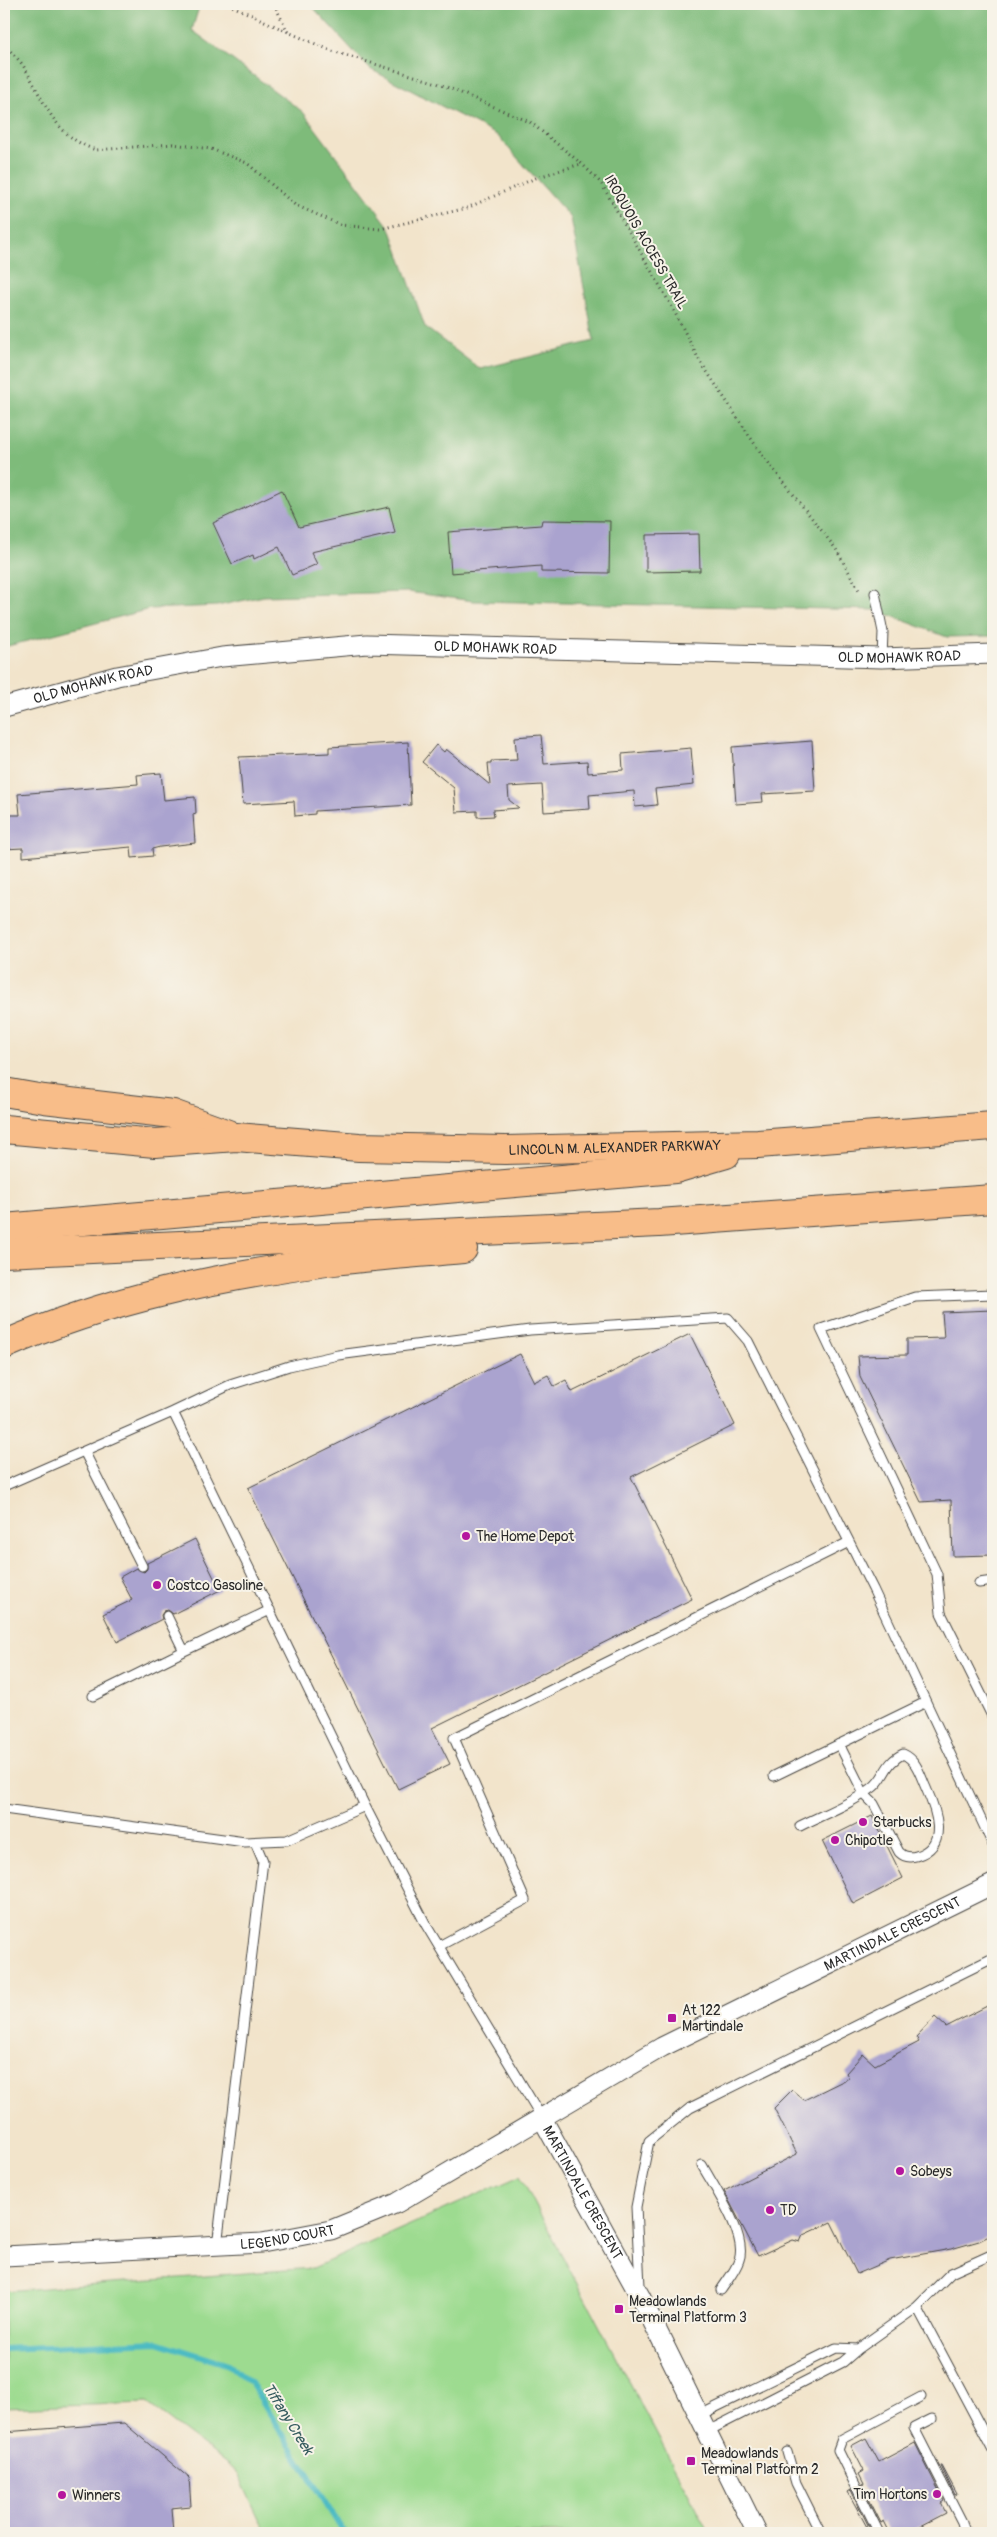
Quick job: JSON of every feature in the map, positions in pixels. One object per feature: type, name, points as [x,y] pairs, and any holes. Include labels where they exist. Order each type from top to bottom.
[{"type":"highway","points":[[4,1092],[44,1099],[173,1114],[236,1137]]},
{"type":"highway","name":"LINCOLN M. ALEXANDER PARKWAY","points":[[236,1137],[360,1146],[505,1150],[758,1144],[993,1126]]},
{"type":"highway","points":[[4,1129],[155,1143],[236,1137]]},
{"type":"highway","points":[[4,1228],[675,1169],[758,1144]]},
{"type":"highway","points":[[4,1253],[737,1218],[993,1199]]},
{"type":"highway","points":[[4,1345],[31,1333],[121,1304],[204,1282],[334,1261],[737,1218]]},
{"type":"street","name":"OLD MOHAWK ROAD","points":[[4,707],[117,676],[222,657],[368,644],[882,658],[993,654]]},
{"type":"street","name":"MARTINDALE CRESCENT","points":[[757,2533],[640,2296],[542,2118],[662,2047],[993,1884]]},
{"type":"street","name":"LEGEND COURT","points":[[4,2256],[262,2244],[331,2230],[397,2203],[542,2118]]},
{"type":"lane","points":[[875,593],[883,632],[882,658]]},
{"type":"lane","points":[[993,1294],[915,1297],[821,1329],[937,1574],[941,1613],[993,1718]]},
{"type":"lane","points":[[4,1486],[230,1385],[289,1366],[338,1355],[530,1330],[728,1318],[748,1341],[849,1542],[993,1845]]},
{"type":"lane","points":[[173,1412],[365,1806],[426,1925],[542,2118]]},
{"type":"lane","points":[[84,1451],[142,1566]]},
{"type":"lane","points":[[439,1946],[525,1900],[454,1738],[849,1542]]},
{"type":"lane","points":[[979,1583],[993,1581]]},
{"type":"lane","points":[[93,1696],[270,1610]]},
{"type":"lane","points":[[167,1616],[184,1651]]},
{"type":"lane","points":[[774,1776],[926,1702]]},
{"type":"lane","points":[[800,1826],[864,1794],[881,1779],[887,1766],[903,1754],[910,1757],[916,1765],[939,1821],[939,1832],[933,1844],[925,1853],[911,1858],[904,1857],[874,1804],[864,1794],[839,1744]]},
{"type":"lane","points":[[4,1809],[255,1842],[287,1840],[365,1806]]},
{"type":"lane","points":[[218,2246],[263,1861],[255,1842]]},
{"type":"lane","points":[[640,2296],[636,2207],[648,2141],[690,2108],[993,1958]]},
{"type":"lane","points":[[702,2165],[736,2230],[740,2244],[740,2260],[721,2290]]},
{"type":"lane","points":[[704,2423],[843,2362],[916,2307],[951,2273],[993,2254]]},
{"type":"lane","points":[[916,2307],[993,2450]]},
{"type":"lane","points":[[704,2423],[836,2348],[858,2349]]},
{"type":"lane","points":[[878,2533],[838,2450],[842,2439],[921,2397]]},
{"type":"lane","points":[[932,2419],[914,2428],[962,2522],[965,2533]]},
{"type":"lane","points":[[786,2452],[796,2483],[821,2533]]},
{"type":"path","name":"IROQUOIS ACCESS TRAIL","points":[[228,4],[332,51],[437,84],[530,122],[582,164],[601,183],[672,306],[698,358],[760,452],[836,549],[859,592],[875,593]]},
{"type":"path","points":[[274,4],[288,32]]},
{"type":"path","points":[[4,44],[23,66],[54,122],[84,146],[96,150],[173,144],[211,149],[247,163],[295,205],[342,225],[380,229],[467,208],[538,177],[582,164]]},
{"type":"green space","points":[[4,4],[200,4],[192,30],[303,112],[390,228],[425,327],[480,369],[594,341],[571,218],[497,135],[370,69],[310,4],[993,4],[993,636],[947,637],[876,610],[473,601],[408,592],[264,596],[217,606],[150,609],[4,647]]},
{"type":"green space","points":[[520,2176],[709,2533],[266,2533],[236,2470],[147,2403],[4,2408],[4,2291],[313,2268]]},
{"type":"building","points":[[282,490],[299,527],[389,507],[395,533],[311,552],[317,564],[292,575],[279,547],[254,559],[253,555],[232,564],[213,523]]},
{"type":"building","points":[[542,520],[610,521],[609,573],[541,572],[541,566],[451,573],[448,532],[541,525]]},
{"type":"building","points":[[699,534],[700,571],[646,572],[646,535]]},
{"type":"building","points":[[541,735],[544,764],[587,761],[588,773],[623,770],[622,754],[691,748],[694,785],[655,789],[657,805],[635,807],[634,791],[589,795],[590,809],[544,812],[542,785],[508,787],[509,800],[519,808],[493,810],[494,816],[477,817],[477,811],[456,812],[454,788],[422,762],[436,745],[444,752],[446,749],[490,785],[488,763],[491,763],[491,761],[517,760],[515,737]]},
{"type":"building","points":[[812,741],[815,791],[762,794],[763,802],[736,804],[732,747]]},
{"type":"building","points":[[408,742],[411,805],[315,811],[315,814],[295,816],[294,801],[243,804],[239,757],[329,753],[329,747]]},
{"type":"building","points":[[161,773],[164,800],[195,797],[196,813],[193,814],[195,843],[160,847],[152,849],[153,856],[132,858],[131,847],[23,857],[23,848],[4,849],[4,815],[20,815],[18,794],[138,784],[137,775]]},
{"type":"building","points":[[993,1310],[993,1555],[953,1556],[951,1500],[921,1502],[860,1377],[858,1356],[907,1355],[907,1339],[944,1338],[942,1312]]},
{"type":"building","name":"The Home Depot","points":[[690,1334],[735,1425],[631,1477],[692,1599],[432,1728],[450,1764],[398,1789],[248,1488],[520,1354],[534,1382],[548,1375],[554,1386],[566,1380],[572,1392]]},
{"type":"building","points":[[195,1539],[220,1590],[173,1614],[168,1610],[164,1611],[161,1615],[162,1619],[117,1642],[103,1614],[132,1600],[120,1577],[136,1568],[144,1572],[147,1569],[147,1563]]},
{"type":"building","points":[[872,1816],[903,1878],[853,1904],[822,1841]]},
{"type":"building","name":"Sobeys","points":[[993,2003],[993,2234],[979,2241],[951,2249],[890,2260],[857,2274],[831,2222],[803,2235],[800,2242],[793,2240],[758,2256],[724,2191],[797,2154],[774,2108],[792,2090],[804,2100],[849,2078],[846,2073],[863,2054],[875,2065],[919,2042],[916,2037],[935,2017],[946,2027]]},
{"type":"building","points":[[124,2423],[189,2478],[191,2506],[171,2508],[173,2533],[4,2533],[4,2432]]},
{"type":"building","points":[[866,2438],[879,2462],[915,2443],[944,2501],[941,2503],[946,2513],[907,2533],[890,2533],[884,2521],[881,2523],[862,2485],[864,2484],[859,2474],[864,2471],[851,2446]]},
{"type":"building","points":[[942,2466],[957,2494],[955,2495]]},
{"type":"building","points":[[851,2490],[870,2529],[868,2529],[848,2492]]},
{"type":"waterway","name":"Tiffany Creek","points":[[4,2349],[157,2342],[229,2365],[251,2383],[344,2533]]},
{"type":"place","name":"The Home Depot","points":[[466,1536]]},
{"type":"place","name":"Costco Gasoline","points":[[157,1585]]},
{"type":"place","name":"Starbucks","points":[[863,1822]]},
{"type":"place","name":"Chipotle","points":[[835,1840]]},
{"type":"place","name":"At 122 Martindale","points":[[672,2018]]},
{"type":"place","name":"Sobeys","points":[[900,2171]]},
{"type":"place","name":"TD","points":[[770,2210]]},
{"type":"place","name":"Meadowlands Terminal Platform 3","points":[[619,2309]]},
{"type":"place","name":"Meadowlands Terminal Platform 2","points":[[691,2461]]},
{"type":"place","name":"Tim Hortons","points":[[937,2494]]},
{"type":"place","name":"Winners","points":[[62,2495]]}]
